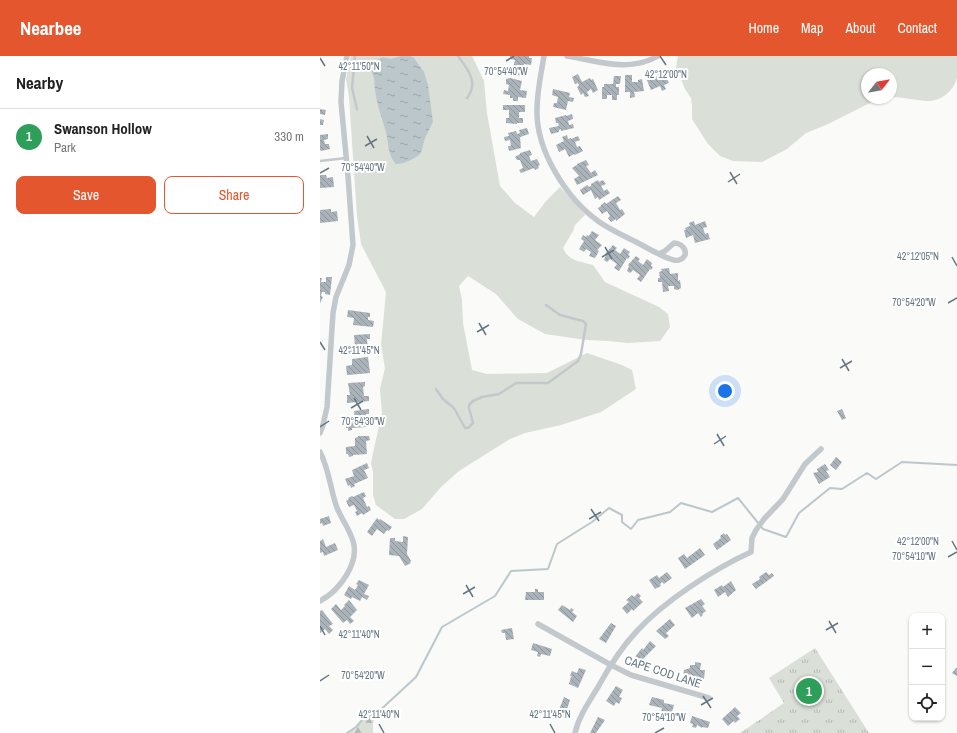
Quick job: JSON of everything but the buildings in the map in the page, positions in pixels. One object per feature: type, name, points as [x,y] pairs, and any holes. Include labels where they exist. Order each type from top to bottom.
[{"type":"street","points":[[320,433],[327,407],[333,313],[336,297],[350,266],[352,255],[352,226],[341,102],[342,81],[347,56]]},
{"type":"street","points":[[544,56],[537,97],[537,122],[544,146],[563,184],[584,208],[599,222],[659,254]]},
{"type":"street","points":[[567,56],[619,65],[647,62],[658,56]]},
{"type":"street","points":[[575,733],[577,724],[586,707],[620,652],[637,631],[658,611],[713,573],[751,552],[752,538],[760,525],[783,499],[805,464],[821,449]]},
{"type":"street","points":[[320,452],[327,468],[336,505],[353,541],[354,555],[349,569],[336,589],[320,601]]},
{"type":"street","name":"CAPE COD LANE","points":[[538,624],[611,666],[631,675],[709,698]]},
{"type":"lane","points":[[355,56],[352,88],[357,109]]},
{"type":"lane","points":[[458,56],[467,67],[472,78],[472,90],[467,98]]},
{"type":"lane","points":[[320,161],[346,158]]},
{"type":"lane","points":[[436,389],[443,399],[454,408],[465,428],[468,428],[473,422],[469,408],[469,405],[473,400],[500,394],[516,383],[548,383],[575,364],[580,359],[586,324],[583,321],[560,315],[546,305]]},
{"type":"green space","points":[[351,56],[472,56],[484,81],[487,113],[500,186],[515,203],[534,217],[546,201],[560,187],[585,215],[575,225],[563,248],[565,253],[575,260],[593,265],[605,282],[659,307],[668,314],[670,327],[660,341],[628,343],[586,340],[545,334],[518,319],[496,294],[468,276],[459,286],[462,300],[463,323],[472,370],[487,374],[547,373],[587,353],[632,370],[636,389],[601,412],[561,425],[525,433],[510,439],[459,471],[441,487],[422,509],[404,519],[395,519],[376,505],[373,495],[373,472],[371,464],[382,413],[380,389],[385,368],[381,345],[386,292],[361,244],[357,216],[349,97],[346,79]]},
{"type":"green space","points":[[678,56],[957,56],[957,78],[949,92],[941,98],[926,101],[897,97],[897,68],[861,68],[861,104],[868,104],[826,125],[806,133],[787,149],[762,162],[733,161],[720,156],[708,144],[692,119],[691,98],[685,89],[676,67]]},
{"type":"green space","points":[[815,648],[869,733],[740,733],[784,703],[769,678]]},
{"type":"green space","points":[[376,714],[373,723],[373,733],[347,733],[364,720]]},
{"type":"water","points":[[401,56],[410,56],[414,58],[424,72],[428,85],[433,122],[425,138],[421,153],[409,161],[396,164],[391,157],[386,132],[377,101],[371,69],[376,60],[383,57],[390,59]]},
{"type":"waterway","points":[[347,733],[356,727],[363,719],[376,714],[416,677],[442,627],[495,596],[511,571],[548,569],[557,544],[592,522],[609,508],[622,515],[622,522],[631,529],[638,520],[670,512],[681,503],[712,512],[738,498],[763,529],[786,537],[799,513],[830,488],[842,489],[867,473],[876,479],[902,462],[957,465]]},
{"type":"place","name":"Swanson Hollow","points":[[809,691]]}]
